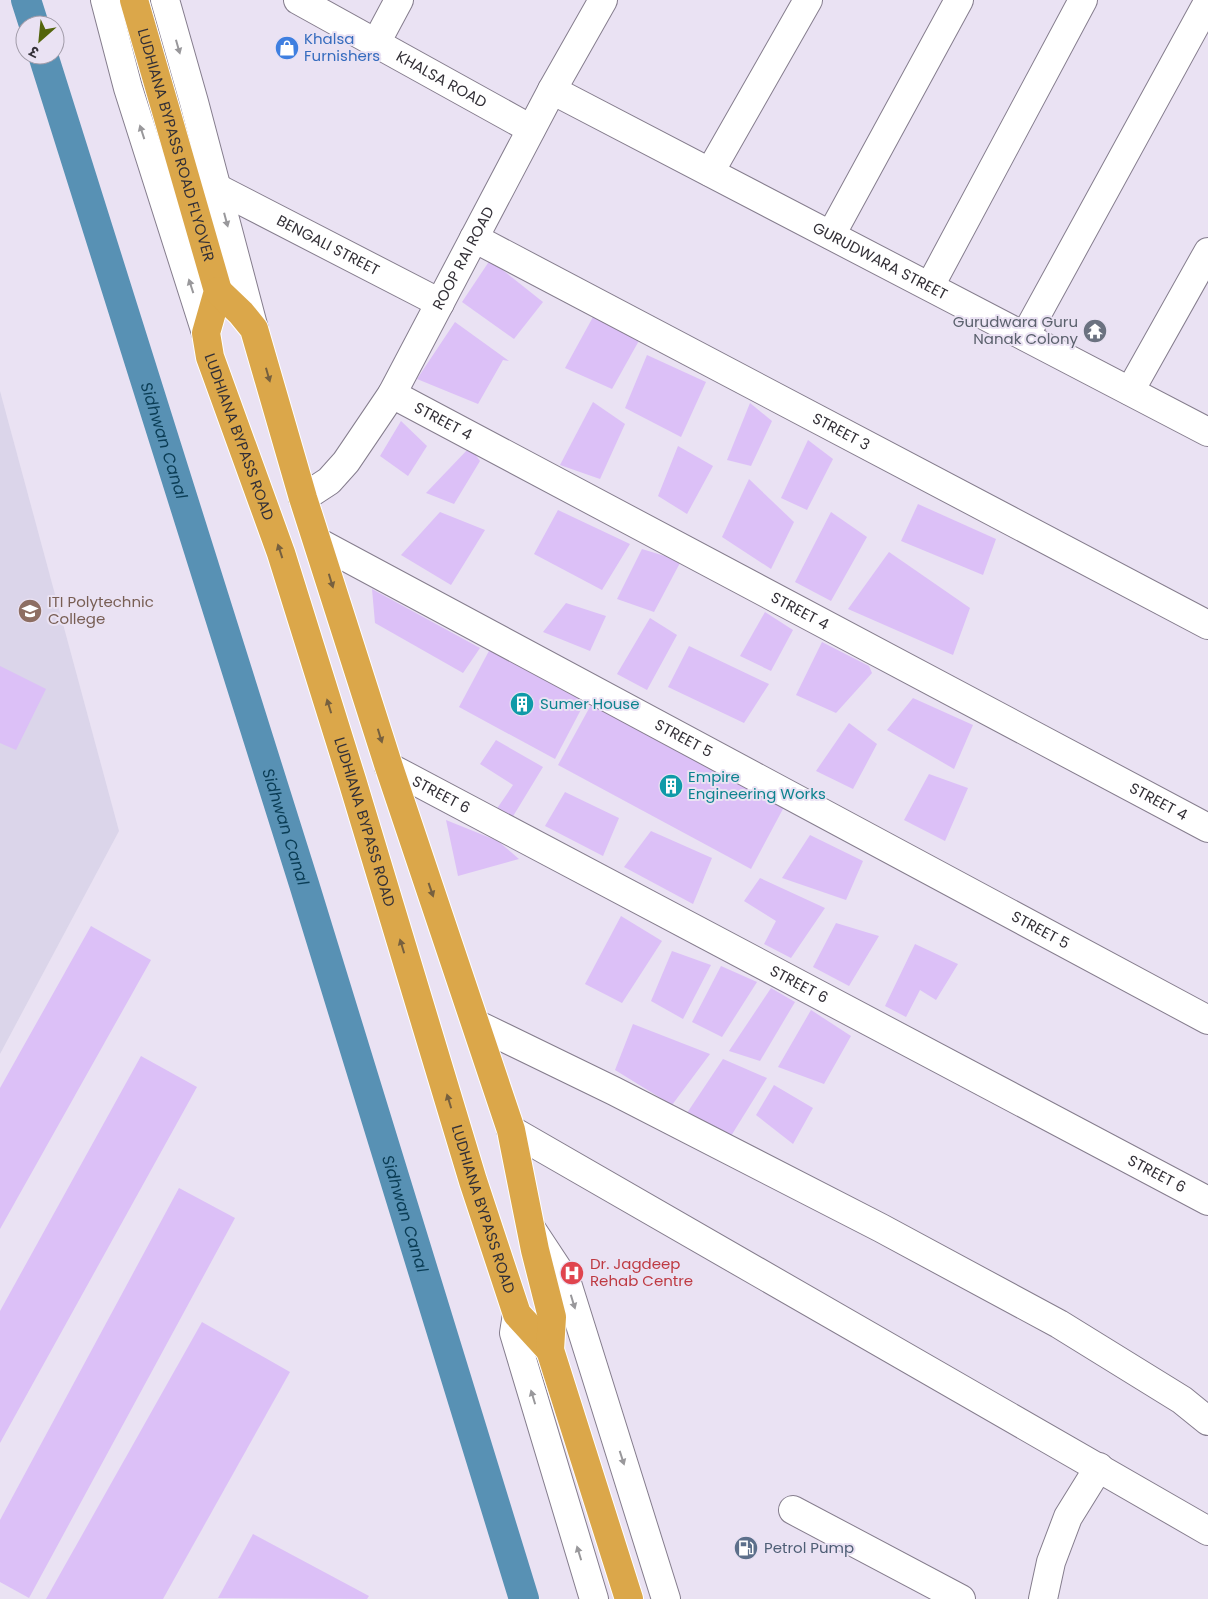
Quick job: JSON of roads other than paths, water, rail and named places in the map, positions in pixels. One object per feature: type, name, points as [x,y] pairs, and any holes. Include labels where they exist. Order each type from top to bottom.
[{"type":"highway","name":"LUDHIANA BYPASS ROAD FLYOVER","points":[[134,0],[218,291],[241,313],[254,329]]},
{"type":"highway","points":[[206,333],[218,291]]},
{"type":"highway","points":[[254,329],[303,498],[389,767],[511,1130],[535,1250],[552,1317],[550,1350],[629,1599]]},
{"type":"highway","name":"LUDHIANA BYPASS ROAD","points":[[206,333],[210,357],[287,572],[473,1181],[517,1314]]},
{"type":"highway","points":[[517,1314],[550,1350]]},
{"type":"street","points":[[105,0],[128,88],[206,333]]},
{"type":"street","points":[[165,0],[254,329]]},
{"type":"street","name":"KHALSA ROAD","points":[[298,0],[531,129]]},
{"type":"street","points":[[376,43],[399,0]]},
{"type":"street","name":"ROOP RAI ROAD","points":[[303,498],[329,481],[346,462],[392,394],[531,129],[603,0]]},
{"type":"street","points":[[710,172],[808,0]]},
{"type":"street","points":[[831,235],[959,0]]},
{"type":"street","points":[[930,286],[1083,0]]},
{"type":"street","points":[[1025,336],[1208,2]]},
{"type":"street","name":"GURUDWARA STREET","points":[[552,90],[1208,432]]},
{"type":"street","name":"BENGALI STREET","points":[[217,188],[440,303]]},
{"type":"street","name":"STREET 3","points":[[474,238],[1208,625]]},
{"type":"street","points":[[1130,391],[1208,252]]},
{"type":"street","name":"STREET 4","points":[[392,394],[1208,828]]},
{"type":"street","name":"STREET 5","points":[[318,542],[1208,1020]]},
{"type":"street","name":"STREET 6","points":[[389,767],[1208,1201]]},
{"type":"street","points":[[476,1024],[614,1091],[881,1228],[1059,1324],[1182,1400],[1208,1421]]},
{"type":"street","points":[[511,1130],[1208,1531]]},
{"type":"street","points":[[532,1230],[567,1283],[666,1599]]},
{"type":"street","points":[[517,1314],[514,1333],[594,1599]]},
{"type":"street","points":[[1043,1599],[1051,1562],[1068,1517],[1099,1467]]},
{"type":"street","points":[[793,1510],[961,1599]]},
{"type":"waterway","name":"Sidhwan Canal","points":[[26,0],[31,15]]},
{"type":"waterway","name":"Sidhwan Canal","points":[[46,65],[304,884],[524,1599]]},
{"type":"place","name":"Khalsa Furnishers","points":[[287,48]]},
{"type":"place","name":"Gurudwara Guru Nanak Colony","points":[[1095,331]]},
{"type":"place","name":"ITI Polytechnic College","points":[[30,611]]},
{"type":"place","name":"Sumer House","points":[[522,704]]},
{"type":"place","name":"Empire Engineering Works","points":[[671,786]]},
{"type":"place","name":"Dr. Jagdeep Rehab Centre","points":[[572,1273]]},
{"type":"place","name":"Petrol Pump","points":[[746,1548]]}]
